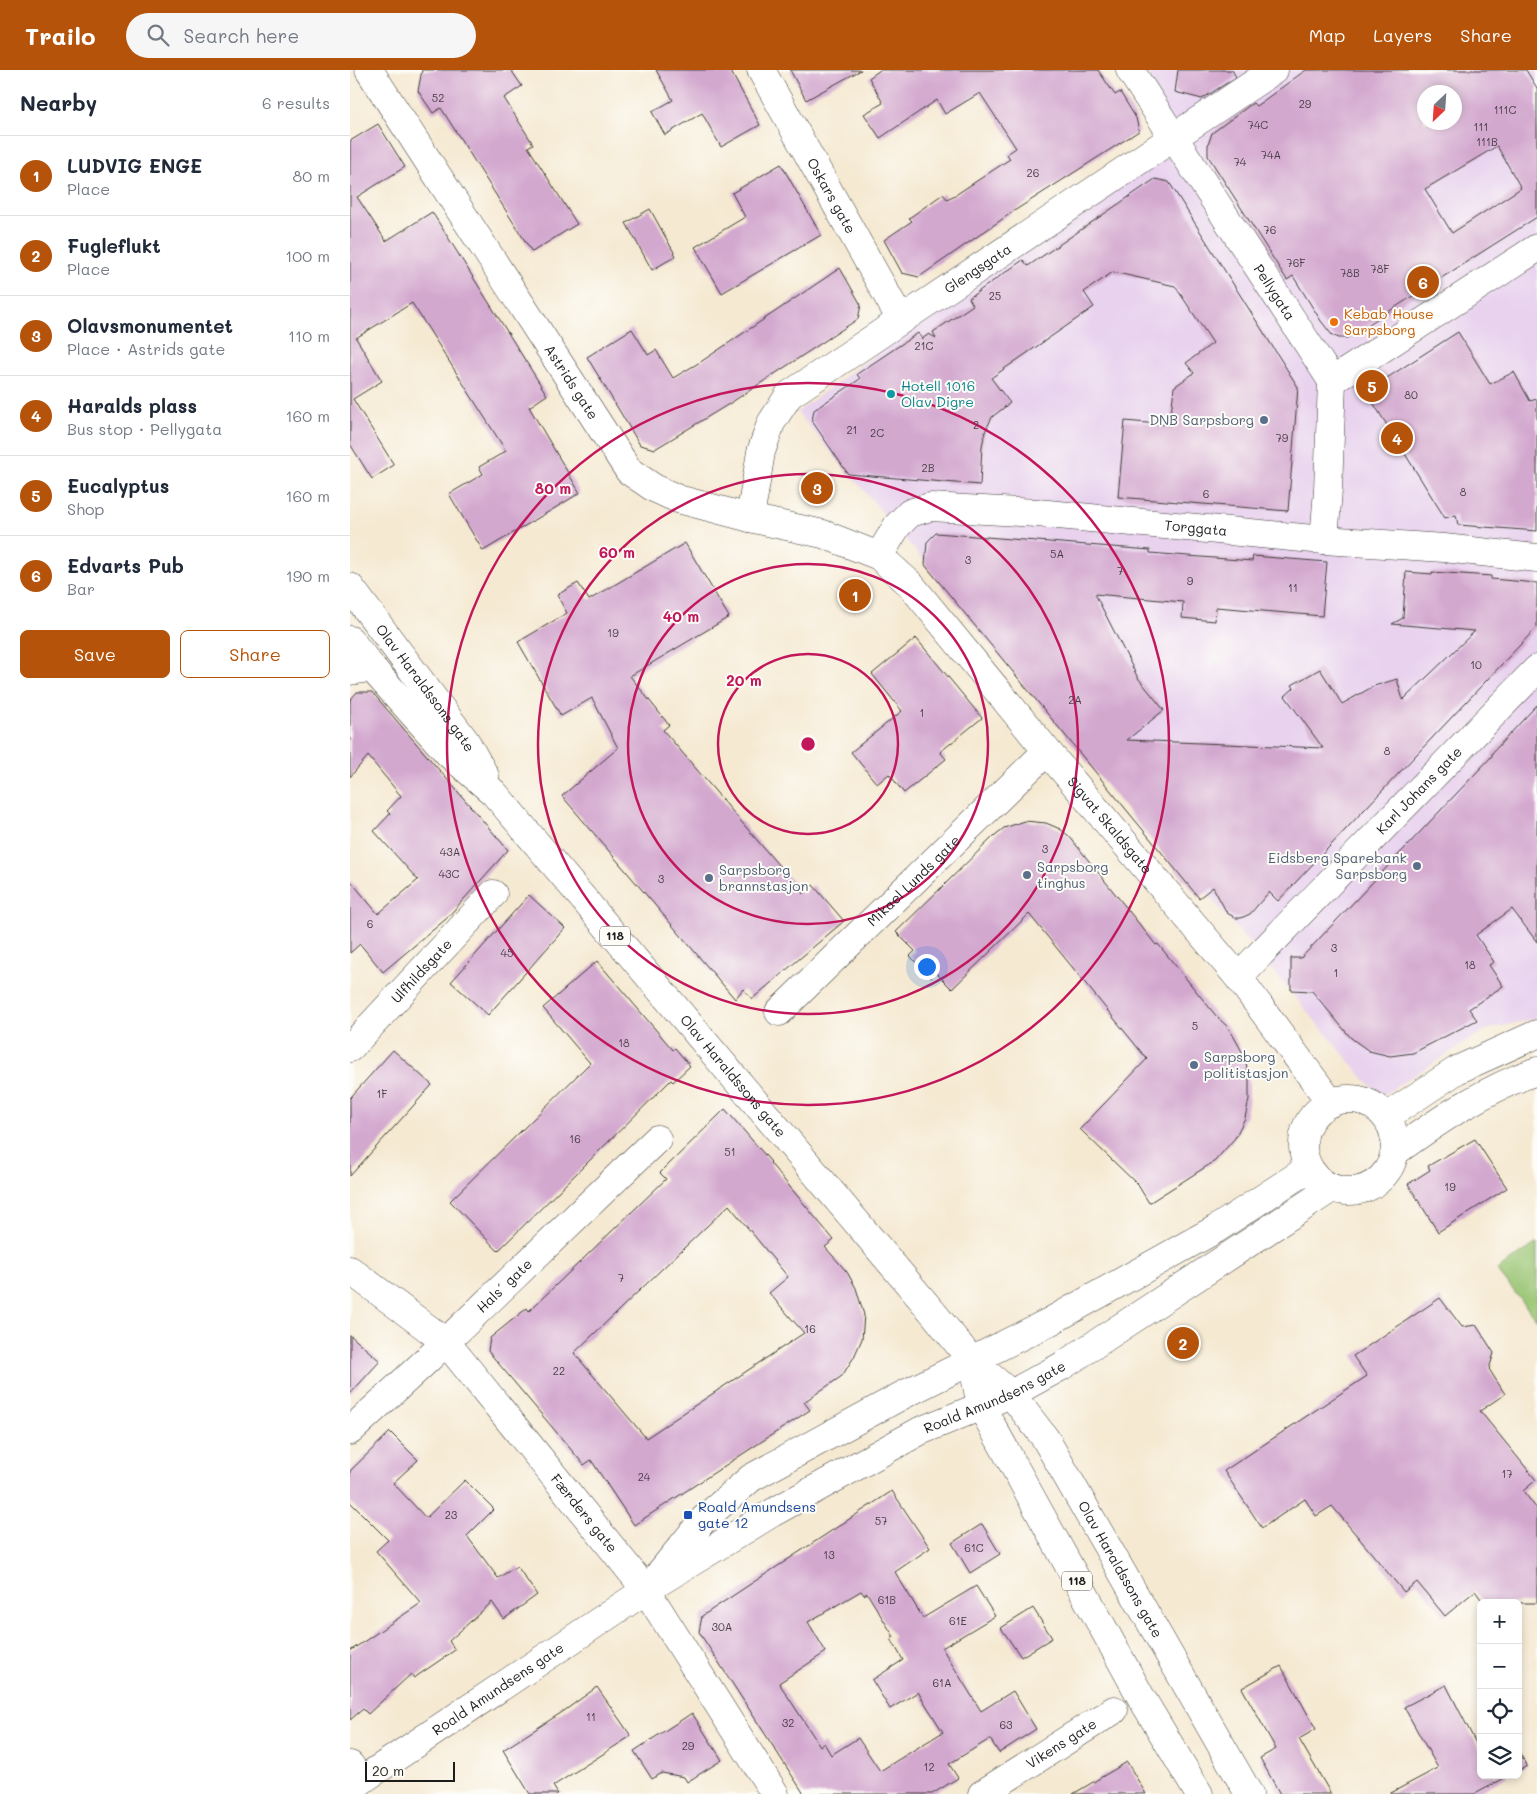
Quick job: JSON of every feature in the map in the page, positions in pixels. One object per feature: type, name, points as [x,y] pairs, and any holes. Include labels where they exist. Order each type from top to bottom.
[{"type":"street","points":[[350,81],[368,70]]},
{"type":"street","name":"Astrids gate","points":[[368,70],[629,471],[654,488],[678,499],[750,518],[823,534],[879,556]]},
{"type":"street","name":"Oskars gate","points":[[761,70],[901,320]]},
{"type":"street","name":"Pellygata","points":[[1130,70],[1332,381]]},
{"type":"street","name":"Glengsgata","points":[[750,518],[761,452],[771,423],[789,395],[1274,70]]},
{"type":"street","points":[[1324,540],[1332,381],[1537,248]]},
{"type":"street","name":"Torggata","points":[[879,556],[897,526],[910,513],[930,507],[1037,514],[1324,540],[1444,548],[1537,558]]},
{"type":"street","name":"Sigvat Skaldsgate","points":[[879,556],[910,584],[1047,751],[1238,977],[1331,1103]]},
{"type":"street","name":"Olav Haraldssons gate","points":[[350,587],[466,742],[494,793]]},
{"type":"street","name":"Olav Haraldssons gate","points":[[350,640],[361,669],[449,754],[494,793],[972,1361],[1011,1394],[1045,1438],[1249,1794]]},
{"type":"street","name":"Karl Johans gate","points":[[1238,977],[1537,669]]},
{"type":"street","name":"Mikael Lunds gate","points":[[780,1012],[1047,751]]},
{"type":"street","name":"Ulfhildsgate","points":[[350,1048],[494,894]]},
{"type":"street","points":[[1386,1117],[1457,1070],[1537,1034]]},
{"type":"street","points":[[1395,1152],[1445,1116],[1520,1076],[1537,1071]]},
{"type":"street","points":[[1342,1100],[1366,1102],[1386,1117],[1392,1128],[1395,1152],[1385,1175],[1376,1183],[1354,1191],[1343,1191],[1323,1183],[1310,1168],[1305,1156],[1303,1143],[1305,1131],[1315,1115],[1331,1103],[1342,1100]]},
{"type":"street","name":"Hals´ gate","points":[[350,1431],[446,1342],[657,1139]]},
{"type":"street","name":"Roald Amundsens gate","points":[[646,1590],[704,1519],[751,1478],[901,1396],[1051,1321],[1216,1229],[1310,1168]]},
{"type":"street","name":"Roald Amundsens gate","points":[[354,1778],[646,1590],[772,1513],[914,1434],[1011,1394],[1062,1366],[1332,1188]]},
{"type":"street","name":"Færders gate","points":[[350,1270],[446,1342],[646,1590],[775,1794]]},
{"type":"street","name":"Olav Haraldssons gate","points":[[972,1361],[981,1406],[1141,1697],[1199,1794]]},
{"type":"street","name":"Vikens gate","points":[[982,1794],[1114,1710]]},
{"type":"shaded area","points":[[1130,70],[1537,70],[1537,1018],[1485,1030],[1380,1097],[797,412],[1173,137]]},
{"type":"green space","points":[[1537,1243],[1537,1320],[1497,1270]]},
{"type":"building","points":[[422,70],[511,70],[522,86],[504,98],[533,144],[528,147],[577,224],[532,252],[441,108],[433,113],[418,91]]},
{"type":"building","points":[[656,70],[730,70],[760,125],[721,147],[702,113],[665,135],[652,112],[673,100]]},
{"type":"building","points":[[790,70],[861,70],[806,100]]},
{"type":"building","points":[[880,70],[1098,70],[1115,95],[1120,92],[1136,118],[1139,131],[1014,211],[919,277],[902,273],[884,240],[912,221],[909,218],[943,194],[947,199],[957,194],[1010,159],[1007,154],[1016,148],[980,93],[945,114],[937,100],[880,138],[864,114],[883,103],[869,78]]},
{"type":"building","points":[[1178,70],[1232,70],[1236,77],[1202,99],[1175,92]]},
{"type":"building","points":[[1306,70],[1526,70],[1537,88],[1537,217],[1347,338],[1339,338],[1332,335],[1321,321],[1293,276],[1287,280],[1208,156],[1208,145],[1212,133],[1253,103],[1256,106]],"holes":[[[1497,146],[1521,188],[1452,233],[1425,189]]]},
{"type":"building","points":[[378,124],[405,167],[357,197],[386,241],[432,212],[547,395],[529,407],[580,493],[483,551],[449,494],[483,474],[479,467],[506,451],[412,303],[356,338],[382,381],[353,399],[394,465],[372,479],[350,444],[350,141]]},
{"type":"building","points":[[781,164],[821,235],[722,293],[695,247],[745,217],[732,193]]},
{"type":"building","points":[[1155,179],[1169,182],[1298,387],[1288,511],[1118,497],[1125,421],[1170,425],[1174,387],[1194,373],[1186,363],[1213,343],[1175,286],[1113,272],[1084,292],[1094,307],[991,378],[1010,403],[992,417],[985,432],[982,446],[980,485],[848,474],[812,421],[814,410],[860,379],[857,374],[918,333],[922,339],[929,334],[936,338],[933,332],[973,305],[969,298],[1023,260],[1028,266]]},
{"type":"building","points":[[650,209],[676,256],[652,270],[626,223]]},
{"type":"building","points":[[840,268],[861,305],[858,319],[729,404],[655,449],[640,445],[587,357],[632,329],[648,355],[656,350],[673,378],[702,361]]},
{"type":"building","points":[[1458,332],[1490,384],[1514,372],[1530,401],[1537,399],[1537,531],[1458,525],[1456,515],[1445,518],[1372,401],[1376,385]]},
{"type":"building","points":[[936,533],[1150,550],[1150,553],[1252,561],[1253,556],[1327,562],[1322,616],[1216,607],[1215,621],[1182,618],[1183,602],[1095,594],[1138,678],[1164,710],[1127,740],[1323,748],[1285,696],[1294,688],[1292,685],[1320,669],[1342,704],[1374,686],[1397,679],[1403,700],[1475,631],[1392,624],[1403,618],[1406,572],[1491,576],[1491,579],[1537,583],[1537,627],[1278,901],[1269,892],[1250,914],[1236,918],[1227,913],[1213,887],[1199,898],[925,565],[927,542]]},
{"type":"building","points":[[685,543],[729,617],[630,676],[669,725],[663,730],[803,894],[813,885],[844,921],[752,999],[743,989],[735,999],[562,796],[618,748],[592,698],[561,716],[518,642],[567,613],[557,595],[578,583],[589,600]]},
{"type":"building","points":[[916,638],[982,718],[940,752],[946,759],[904,793],[889,774],[877,784],[851,752],[902,711],[872,674]]},
{"type":"building","points":[[357,692],[372,692],[508,850],[446,919],[383,972],[360,944],[350,953],[350,880],[378,914],[418,880],[374,831],[390,814],[387,811],[401,796],[368,756],[350,777],[350,700]]},
{"type":"building","points":[[1537,705],[1537,942],[1512,909],[1476,935],[1494,962],[1489,965],[1503,986],[1469,1009],[1477,1020],[1413,1053],[1390,1056],[1369,1051],[1351,1038],[1312,991],[1291,990],[1291,958],[1301,958],[1492,756],[1492,753]]},
{"type":"building","points":[[1025,821],[1046,823],[1060,829],[1069,836],[1156,945],[1158,944],[1217,1017],[1229,1028],[1245,1057],[1249,1080],[1249,1099],[1245,1118],[1235,1138],[1215,1161],[1149,1203],[1138,1185],[1080,1129],[1147,1059],[1029,914],[952,989],[936,973],[931,978],[910,956],[915,951],[896,932],[995,835],[1004,828]]},
{"type":"building","points":[[529,895],[565,928],[488,1015],[451,982]]},
{"type":"building","points":[[597,961],[673,1050],[675,1048],[690,1066],[673,1082],[671,1080],[498,1251],[450,1201],[590,1063],[543,1008]]},
{"type":"building","points":[[393,1050],[432,1085],[350,1176],[350,1098]]},
{"type":"building","points":[[725,1109],[834,1240],[825,1247],[847,1272],[856,1288],[864,1315],[862,1339],[854,1357],[842,1376],[804,1402],[810,1410],[634,1525],[591,1460],[584,1465],[488,1351],[490,1338],[527,1308],[529,1311],[666,1179],[660,1173]],"holes":[[[729,1205],[788,1277],[769,1293],[804,1333],[646,1438],[574,1353]]]},
{"type":"building","points":[[1475,1139],[1507,1188],[1438,1232],[1408,1184],[1430,1170],[1428,1166]]},
{"type":"building","points":[[1440,1298],[1462,1327],[1476,1325],[1494,1353],[1489,1369],[1505,1394],[1480,1411],[1536,1480],[1523,1491],[1537,1509],[1537,1603],[1522,1603],[1522,1599],[1481,1599],[1475,1591],[1445,1616],[1417,1582],[1404,1592],[1332,1506],[1316,1516],[1305,1499],[1262,1528],[1224,1471],[1367,1376],[1353,1356]]},
{"type":"building","points":[[350,1335],[380,1361],[350,1394]]},
{"type":"building","points":[[390,1432],[418,1460],[393,1483],[426,1518],[465,1480],[494,1509],[467,1536],[498,1578],[517,1566],[537,1595],[504,1619],[492,1602],[449,1641],[455,1650],[414,1678],[411,1674],[368,1714],[363,1709],[350,1720],[350,1651],[421,1603],[376,1551],[388,1540],[350,1502],[350,1471]]},
{"type":"building","points":[[892,1491],[930,1548],[895,1572],[923,1618],[976,1586],[995,1616],[942,1648],[981,1711],[1013,1691],[1036,1729],[999,1753],[990,1739],[949,1764],[958,1778],[932,1794],[804,1794],[699,1632],[702,1616]],"holes":[[[861,1591],[864,1595],[867,1593],[894,1637],[891,1639],[903,1660],[872,1680],[890,1709],[918,1692],[943,1732],[880,1771],[858,1738],[831,1755],[824,1743],[820,1746],[779,1683],[826,1652],[808,1622]]]},
{"type":"building","points":[[982,1524],[1000,1554],[970,1573],[952,1543]]},
{"type":"building","points":[[1033,1608],[1052,1638],[1021,1657],[1001,1628]]},
{"type":"building","points":[[1281,1666],[1316,1729],[1299,1739],[1331,1794],[1280,1794],[1260,1758],[1276,1749],[1242,1688]]},
{"type":"building","points":[[1446,1685],[1477,1745],[1477,1779],[1503,1779],[1475,1794],[1389,1794],[1438,1768],[1404,1707]]},
{"type":"building","points":[[597,1687],[631,1736],[553,1786],[558,1794],[530,1794],[503,1750],[564,1711]]},
{"type":"building","points":[[692,1713],[722,1760],[687,1782],[684,1777],[662,1773],[652,1779],[634,1751]]},
{"type":"building","points":[[1522,1757],[1527,1766],[1522,1769]]},
{"type":"building","points":[[1127,1762],[1146,1794],[1073,1794]]},
{"type":"place","name":"Edvarts Pub","points":[[1423,282]]},
{"type":"place","name":"Kebab House Sarpsborg","points":[[1334,322]]},
{"type":"place","name":"Eucalyptus","points":[[1372,386]]},
{"type":"place","name":"Hotell 1016 Olav Digre","points":[[891,394]]},
{"type":"place","name":"DNB Sarpsborg","points":[[1264,420]]},
{"type":"place","name":"Haralds plass","points":[[1397,438]]},
{"type":"place","name":"Olavsmonumentet","points":[[817,488]]},
{"type":"place","name":"LUDVIG ENGE","points":[[855,595]]},
{"type":"place","name":"Eidsberg Sparebank Sarpsborg","points":[[1417,866]]},
{"type":"place","name":"Sarpsborg tinghus","points":[[1027,875]]},
{"type":"place","name":"Sarpsborg brannstasjon","points":[[709,878]]},
{"type":"place","name":"Sarpsborg politistasjon","points":[[1194,1065]]},
{"type":"place","name":"Fugleflukt","points":[[1183,1343]]},
{"type":"place","name":"Roald Amundsens gate 12","points":[[688,1515]]}]
